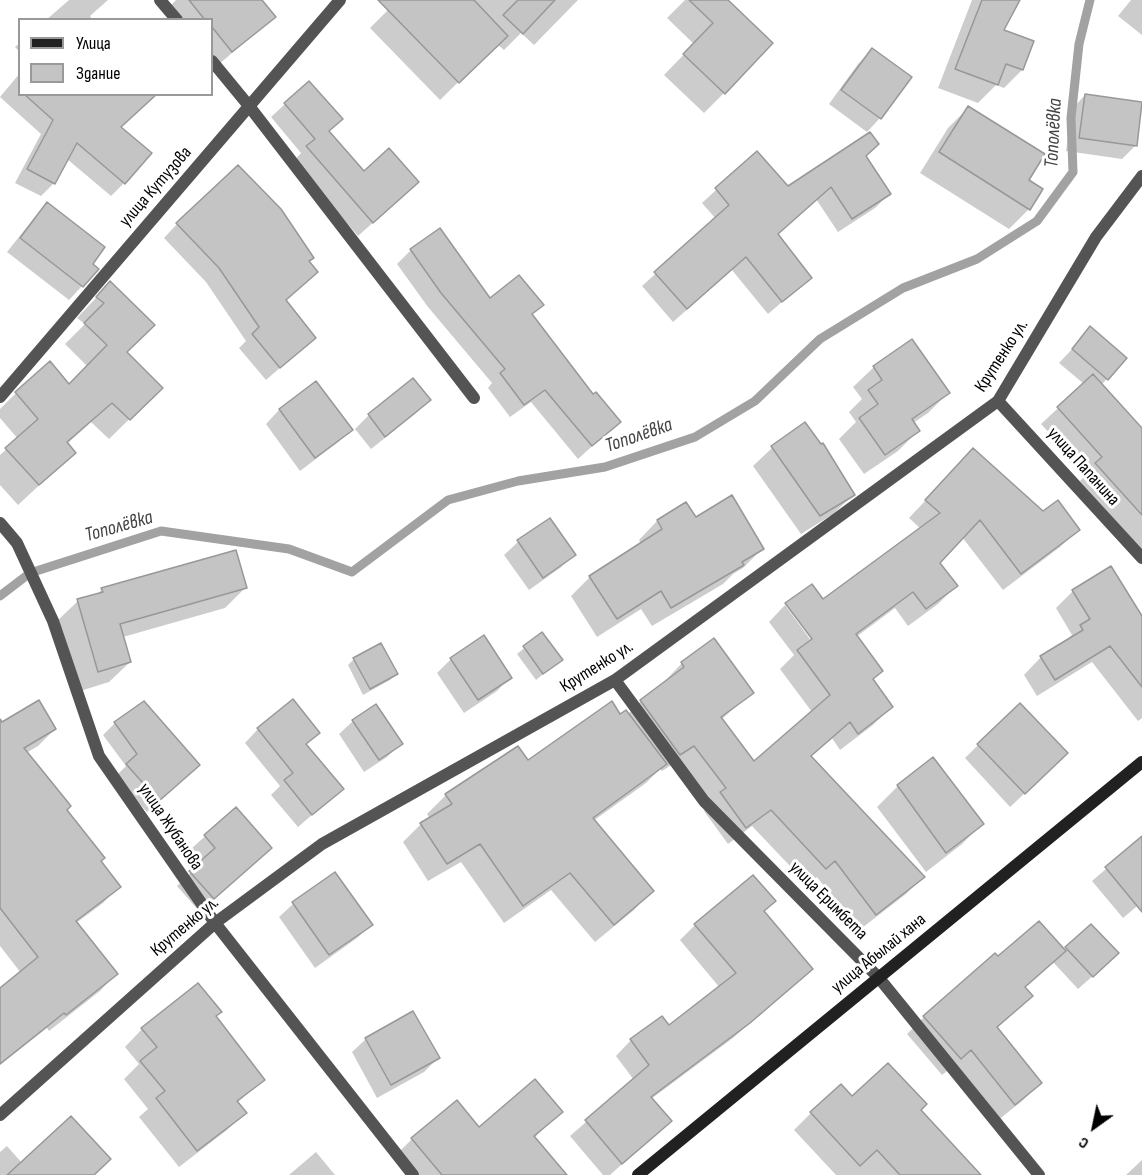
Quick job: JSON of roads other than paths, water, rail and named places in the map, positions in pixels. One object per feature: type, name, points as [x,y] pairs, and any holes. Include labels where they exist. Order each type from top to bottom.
[{"type":"street","points":[[160,0],[175,18]]},
{"type":"street","name":"улица Кутузова","points":[[0,397],[340,0]]},
{"type":"street","points":[[213,62],[474,398]]},
{"type":"street","name":"Крутенко ул.","points":[[0,1115],[214,924],[322,844],[615,680],[998,401],[1096,237],[1142,176]]},
{"type":"street","name":"улица Папанина","points":[[998,401],[1142,558]]},
{"type":"street","name":"улица Жубанова","points":[[0,523],[17,543],[53,621],[99,756],[214,924],[413,1175]]},
{"type":"street","name":"улица Еримбета","points":[[615,680],[704,801],[879,978],[1039,1175]]},
{"type":"street","name":"улица Абылай хана","points":[[638,1175],[1142,762]]},
{"type":"waterway","name":"Тополёвка","points":[[0,596],[30,573],[161,531],[289,549],[352,572],[448,500],[518,481],[605,467],[695,437],[755,401],[820,339],[903,288],[977,259],[1037,221],[1073,172],[1071,118],[1079,44],[1090,0]]}]
